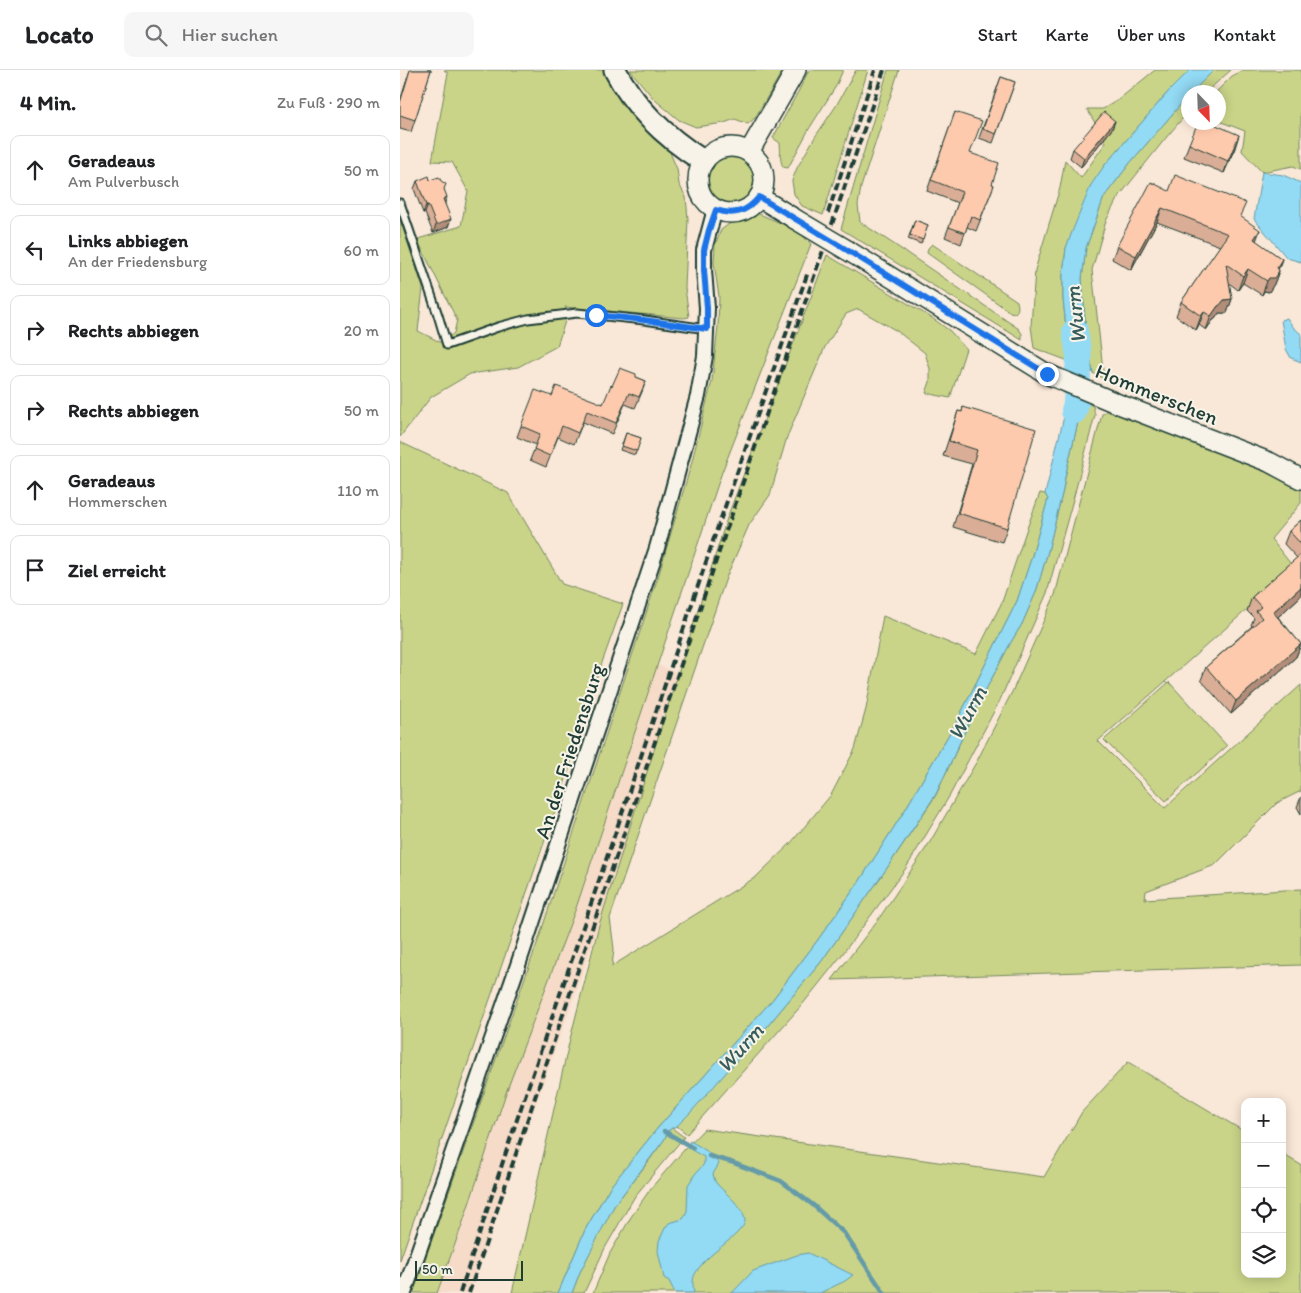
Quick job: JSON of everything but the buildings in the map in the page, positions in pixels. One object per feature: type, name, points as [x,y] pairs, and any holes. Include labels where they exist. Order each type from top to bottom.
[{"type":"main road","points":[[615,70],[628,93],[650,118],[684,148],[703,161]]},
{"type":"main road","points":[[749,152],[796,70]]},
{"type":"main road","points":[[726,146],[734,146],[749,152],[756,157],[763,172],[763,189],[759,197],[748,208],[740,212],[732,213],[716,210],[705,201],[699,190],[697,177],[698,170],[703,161],[711,152],[726,146]]},
{"type":"main road","name":"Hommerschen","points":[[759,197],[1047,374],[1116,403],[1269,462],[1301,479]]},
{"type":"street","name":"An der Friedensburg","points":[[404,1293],[518,966],[657,548],[698,396],[705,356],[707,308],[704,250],[716,210]]},
{"type":"lane","points":[[400,203],[446,344],[498,327],[528,320],[577,313],[707,329]]},
{"type":"shaded area","points":[[657,665],[678,673],[599,925],[469,1293],[437,1293],[507,1090],[576,908]]},
{"type":"green space","points":[[444,70],[605,70],[669,145],[677,169],[679,184],[686,197],[688,219],[685,288],[689,317],[565,307],[568,312],[557,346],[518,367],[470,374],[431,397],[400,437],[400,220],[423,288],[418,331],[442,343],[454,333],[457,320],[418,239],[461,226],[468,191],[452,162],[432,161],[448,73]]},
{"type":"green space","points":[[630,70],[783,70],[755,118],[748,124],[735,119],[724,123],[696,127],[679,120],[654,99]]},
{"type":"green space","points":[[809,70],[843,70],[836,86],[809,129],[788,168],[783,167],[780,143],[773,138]]},
{"type":"green space","points":[[856,70],[868,70],[823,215],[802,206],[794,194],[792,181],[797,168]]},
{"type":"green space","points":[[888,70],[899,70],[861,187],[858,205],[860,222],[1019,329],[1022,334],[1022,340],[841,229]]},
{"type":"green space","points":[[1155,70],[1190,70],[1169,91],[1104,166],[1066,248],[1063,299],[1066,327],[1074,363],[1034,348],[1031,326],[1035,270],[1060,188],[1065,160],[1081,178],[1106,142],[1087,109],[1103,109],[1118,100]]},
{"type":"green space","points":[[1214,70],[1231,70],[1214,85],[1199,85]]},
{"type":"green space","points":[[1243,70],[1301,70],[1301,169],[1293,166],[1262,172],[1242,151],[1245,131],[1226,124],[1226,85],[1223,85],[1232,76]]},
{"type":"green space","points":[[1181,104],[1181,120],[1117,199],[1106,221],[1092,270],[1104,379],[1093,373],[1086,334],[1082,278],[1086,248],[1104,197],[1130,163]]},
{"type":"green space","points":[[726,153],[736,153],[749,160],[756,173],[756,183],[749,196],[736,203],[726,203],[717,199],[710,192],[706,183],[706,173],[710,164],[717,157]]},
{"type":"green space","points":[[757,213],[797,230],[811,244],[722,472],[576,908],[507,1090],[437,1293],[413,1293],[539,938],[658,577],[691,465],[712,381],[718,326],[719,297],[714,263],[715,245],[721,230],[733,221]]},
{"type":"green space","points":[[932,244],[1017,301],[1018,308],[1016,312],[1010,312],[927,253],[928,248]]},
{"type":"green space","points":[[827,255],[932,318],[950,331],[966,349],[950,398],[926,393],[930,382],[930,369],[925,353],[897,331],[858,309],[846,314],[825,347],[787,437],[770,495],[749,525],[726,578],[610,918],[614,949],[612,966],[756,877],[790,844],[831,795],[855,749],[866,709],[883,616],[976,654],[1002,602],[1040,493],[1045,494],[1048,499],[1032,556],[1017,601],[959,717],[905,810],[859,882],[773,999],[656,1130],[610,1187],[585,1230],[558,1293],[512,1293],[569,1043],[599,925],[727,518]]},
{"type":"green space","points":[[1083,401],[1093,406],[1095,415],[1047,593],[1000,700],[950,795],[906,868],[841,956],[802,1005],[687,1134],[677,1126],[765,1029],[821,962],[936,795],[973,714],[1022,624],[1036,592],[1048,551]]},
{"type":"green space","points":[[1114,409],[1267,471],[1301,489],[1301,503],[1271,539],[1294,568],[1098,741],[1165,808],[1301,685],[1301,791],[1277,803],[1215,865],[1146,891],[1145,899],[1301,889],[1301,965],[832,980],[880,917],[930,842],[977,761],[1013,690],[1055,595],[1102,414]]},
{"type":"green space","points":[[400,442],[508,493],[562,584],[623,604],[594,685],[567,776],[400,1260]]},
{"type":"green space","points":[[1169,682],[1227,746],[1166,801],[1104,740]]},
{"type":"green space","points":[[1128,1062],[1241,1130],[1241,1278],[1286,1278],[1286,1156],[1301,1165],[1301,1293],[593,1293],[610,1253],[631,1217],[651,1188],[704,1129],[1044,1177],[1082,1112]]},
{"type":"green space","points":[[672,1128],[684,1137],[635,1196],[605,1248],[584,1293],[572,1293],[580,1272],[614,1206]]},
{"type":"water","points":[[1190,70],[1214,70],[1199,85],[1181,85],[1181,104],[1130,163],[1104,197],[1086,248],[1082,278],[1086,334],[1093,373],[1074,363],[1066,327],[1063,275],[1066,248],[1091,185],[1104,166],[1169,91]]},
{"type":"water","points":[[1262,172],[1283,175],[1301,183],[1301,262],[1287,258],[1254,219]]},
{"type":"water","points":[[1287,318],[1301,334],[1301,362],[1291,358],[1286,349],[1281,320]]},
{"type":"water","points":[[1070,392],[1083,401],[1048,551],[1036,592],[1022,624],[973,714],[936,794],[821,962],[765,1029],[691,1112],[677,1126],[668,1131],[664,1140],[614,1206],[580,1272],[572,1293],[558,1293],[585,1230],[610,1187],[656,1130],[773,999],[817,941],[859,882],[905,810],[959,717],[1017,601],[1048,499],[1045,494]]},
{"type":"water","points":[[690,1141],[710,1153],[719,1164],[713,1174],[715,1181],[738,1206],[745,1221],[739,1231],[699,1268],[693,1279],[694,1293],[675,1293],[669,1281],[664,1278],[658,1251],[659,1241],[665,1228],[669,1223],[683,1219],[687,1211],[688,1185],[704,1164],[704,1157],[688,1148]]},
{"type":"water","points":[[808,1253],[853,1275],[820,1293],[732,1293],[753,1271],[797,1255]]},
{"type":"waterway","name":"Wurm","points":[[1074,411],[1079,357],[1075,331]]},
{"type":"waterway","points":[[664,1131],[693,1148]]},
{"type":"waterway","points":[[709,1156],[731,1162],[781,1181],[813,1205],[844,1233],[884,1293]]},
{"type":"railway","points":[[828,213],[875,70]]},
{"type":"railway","points":[[469,1293],[884,70]]},
{"type":"railway","points":[[460,1293],[715,535],[808,272]]},
{"type":"route","points":[[596,315],[707,329],[704,250],[716,210],[732,213],[740,212],[748,208],[759,197],[1047,374]]}]
